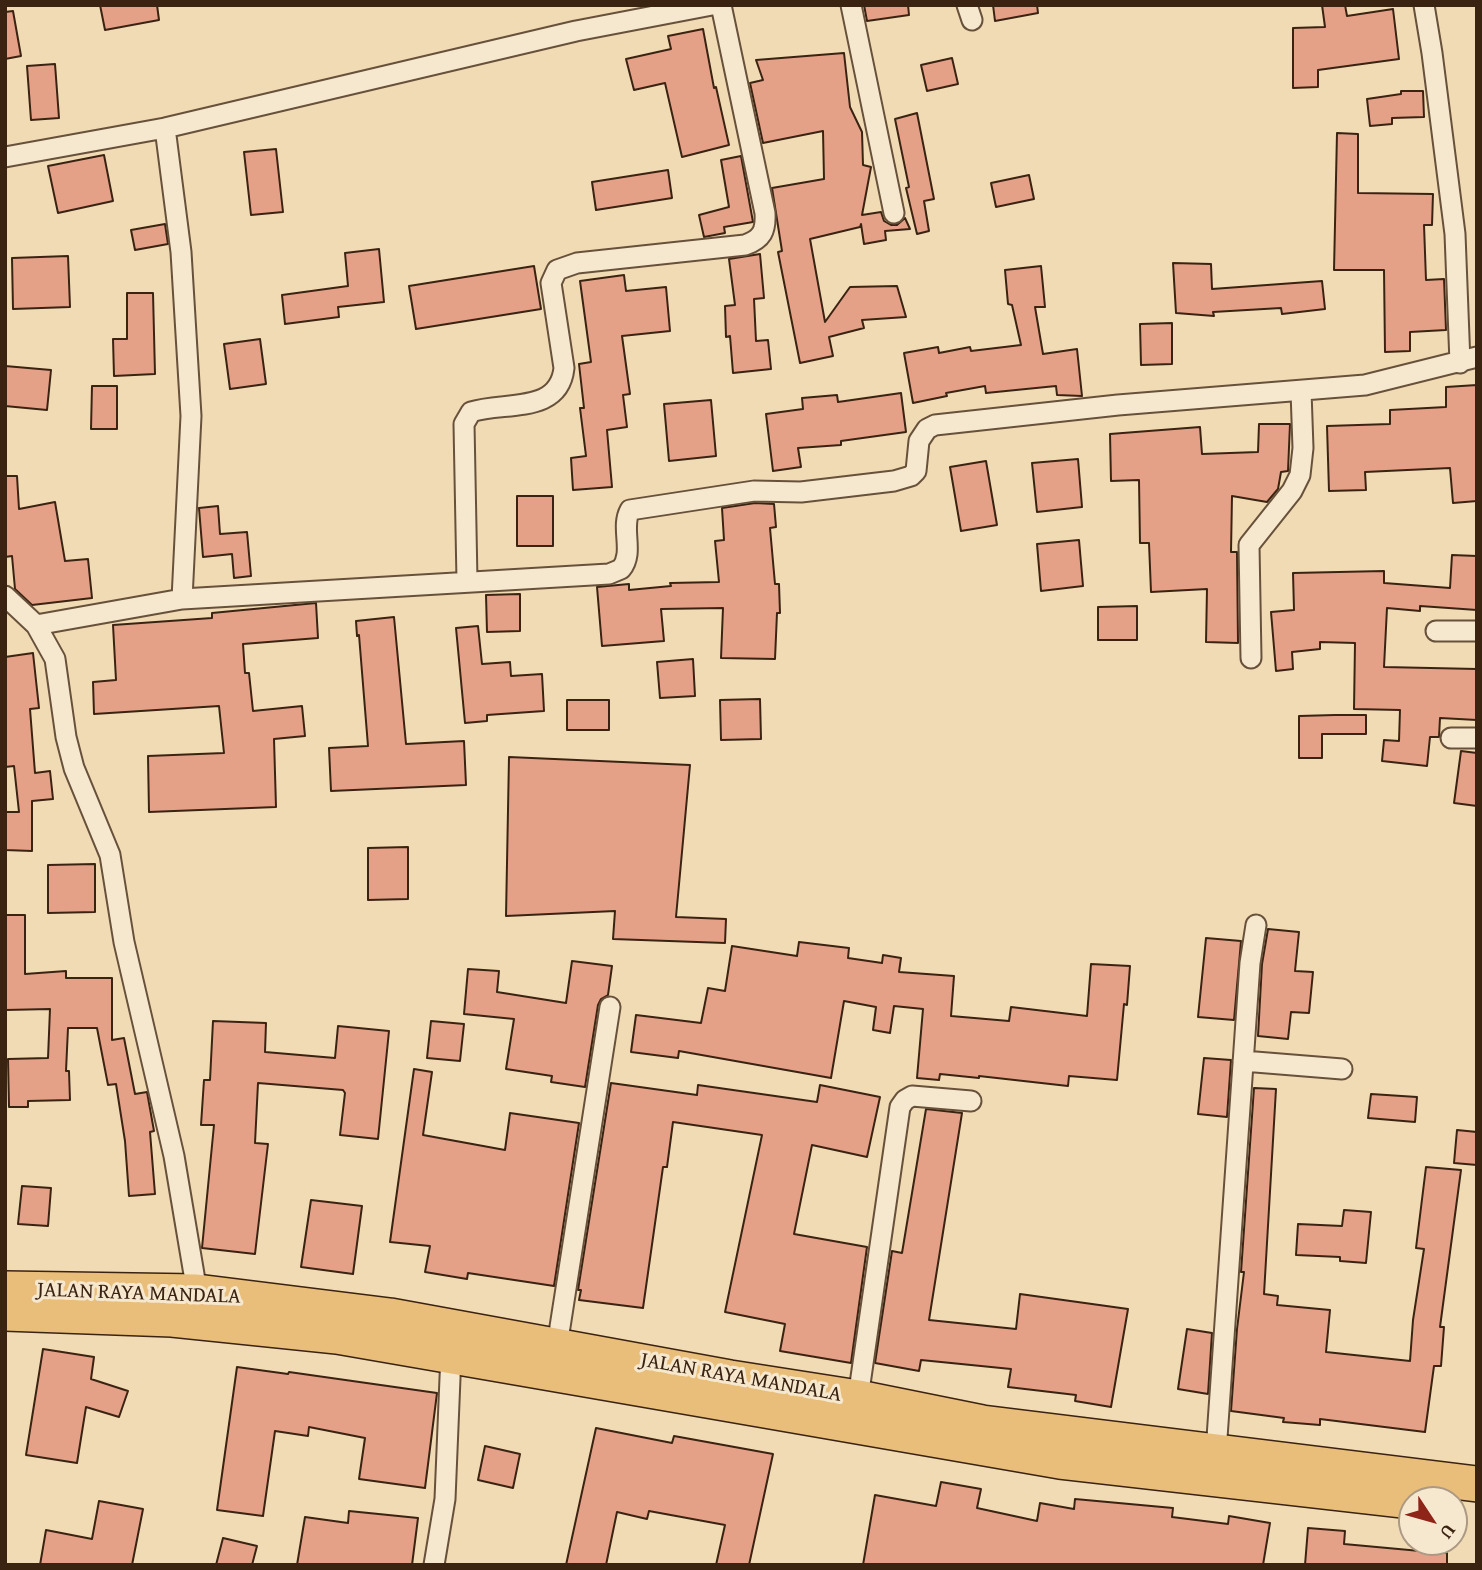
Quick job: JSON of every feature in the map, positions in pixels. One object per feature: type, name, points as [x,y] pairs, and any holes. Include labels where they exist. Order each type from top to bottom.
[{"type":"highway","name":"JALAN RAYA MANDALA","points":[[5,1289],[197,1292],[390,1316],[730,1378],[858,1398],[1060,1461],[1398,1499]]},
{"type":"highway","name":"JALAN RAYA MANDALA","points":[[5,1313],[172,1319],[337,1336],[980,1435],[1216,1452],[1477,1484]]},
{"type":"street","points":[[5,157],[165,128],[576,31],[712,5]]},
{"type":"street","points":[[467,581],[464,424],[471,412],[547,398],[563,380],[564,368],[551,283],[557,271],[577,262],[745,245],[756,241],[765,228],[765,213],[721,5]]},
{"type":"street","points":[[851,5],[894,213]]},
{"type":"street","points":[[36,625],[182,599],[609,574],[625,566],[627,513],[635,508],[754,491],[801,492],[894,481],[911,476],[918,465],[919,441],[927,429],[934,425],[1118,405],[1365,385],[1468,360],[1455,234],[1424,5]]},
{"type":"street","points":[[165,128],[181,252],[191,416],[182,599]]},
{"type":"street","points":[[1251,658],[1249,545],[1292,491],[1300,475],[1303,448],[1301,391]]},
{"type":"street","points":[[5,596],[13,613],[36,625],[55,659],[66,737],[74,768],[110,855],[124,943],[174,1156],[197,1292]]},
{"type":"street","points":[[1436,631],[1477,631]]},
{"type":"street","points":[[1451,738],[1477,738]]},
{"type":"street","points":[[1216,1452],[1250,963],[1256,925]]},
{"type":"street","points":[[557,1346],[610,1007]]},
{"type":"street","points":[[1243,1061],[1342,1069]]},
{"type":"street","points":[[858,1398],[900,1107],[912,1096],[971,1101]]},
{"type":"street","points":[[434,1565],[444,1499],[451,1354]]},
{"type":"building","points":[[100,5],[157,5],[159,20],[105,30]]},
{"type":"building","points":[[864,5],[908,5],[909,15],[867,21]]},
{"type":"building","points":[[993,5],[1037,5],[1038,13],[995,21]]},
{"type":"building","points":[[1322,5],[1345,5],[1347,16],[1393,9],[1399,59],[1318,70],[1318,87],[1293,88],[1293,28],[1325,27]]},
{"type":"building","points":[[13,11],[21,56],[5,59],[5,12]]},
{"type":"building","points":[[703,29],[714,88],[716,87],[729,145],[682,157],[665,83],[634,90],[626,59],[671,49],[668,36]]},
{"type":"building","points":[[844,53],[850,107],[862,132],[863,165],[871,167],[862,215],[881,212],[884,221],[891,225],[897,225],[905,218],[910,229],[885,231],[886,240],[864,244],[861,224],[860,227],[810,239],[825,322],[850,287],[897,286],[906,317],[862,320],[864,328],[829,337],[833,356],[800,363],[778,252],[782,251],[772,188],[824,179],[823,131],[763,143],[750,83],[763,80],[756,60]]},
{"type":"building","points":[[952,58],[958,84],[927,91],[921,65]]},
{"type":"building","points":[[55,64],[59,118],[31,120],[27,66]]},
{"type":"building","points":[[1401,91],[1423,91],[1424,117],[1392,118],[1392,124],[1370,126],[1367,99],[1401,94]]},
{"type":"building","points":[[917,113],[934,199],[924,201],[929,231],[917,234],[906,188],[909,187],[895,119]]},
{"type":"building","points":[[1337,133],[1358,134],[1358,193],[1433,194],[1432,225],[1424,225],[1426,280],[1444,279],[1446,330],[1410,332],[1410,351],[1385,352],[1384,270],[1334,270]]},
{"type":"building","points":[[276,149],[283,212],[251,215],[244,152]]},
{"type":"building","points":[[104,155],[113,201],[58,213],[48,166]]},
{"type":"building","points":[[741,156],[753,222],[724,227],[725,233],[704,237],[699,215],[729,207],[721,160]]},
{"type":"building","points":[[668,170],[672,198],[596,210],[592,182]]},
{"type":"building","points":[[1029,175],[1034,199],[996,207],[991,183]]},
{"type":"building","points":[[165,224],[168,244],[135,250],[131,230]]},
{"type":"building","points":[[379,249],[384,302],[338,307],[339,317],[285,324],[282,295],[348,286],[345,253]]},
{"type":"building","points":[[760,254],[764,298],[754,299],[756,341],[768,340],[771,369],[733,373],[730,336],[726,337],[725,306],[735,305],[729,259]]},
{"type":"building","points":[[68,256],[70,307],[13,309],[12,258]]},
{"type":"building","points":[[1173,263],[1211,264],[1212,289],[1322,281],[1325,309],[1282,314],[1281,308],[1213,312],[1214,316],[1176,313]]},
{"type":"building","points":[[534,266],[541,309],[416,329],[409,286]]},
{"type":"building","points":[[1041,266],[1045,307],[1035,307],[1043,354],[1077,349],[1082,396],[1057,395],[1056,386],[986,393],[985,386],[946,393],[947,396],[913,403],[904,353],[938,347],[939,353],[970,347],[971,351],[1021,345],[1012,305],[1008,304],[1005,270]]},
{"type":"building","points":[[624,275],[626,291],[666,287],[670,331],[622,336],[630,394],[623,395],[627,427],[607,430],[612,487],[573,490],[571,458],[586,456],[580,408],[584,408],[579,364],[591,362],[580,281]]},
{"type":"building","points":[[127,293],[153,293],[155,374],[114,376],[113,339],[127,339]]},
{"type":"building","points":[[1172,323],[1172,364],[1141,365],[1140,324]]},
{"type":"building","points":[[260,339],[266,384],[230,389],[224,344]]},
{"type":"building","points":[[5,366],[51,370],[47,410],[5,406]]},
{"type":"building","points":[[1477,385],[1477,501],[1453,503],[1450,468],[1365,472],[1366,490],[1329,491],[1327,426],[1390,424],[1390,410],[1446,407],[1446,387]]},
{"type":"building","points":[[92,386],[117,386],[117,429],[91,429]]},
{"type":"building","points":[[901,393],[906,432],[841,441],[841,445],[798,448],[801,467],[773,471],[766,414],[803,409],[802,398],[837,395],[838,402]]},
{"type":"building","points":[[711,400],[716,456],[669,461],[664,404]]},
{"type":"building","points":[[1259,424],[1290,424],[1288,471],[1281,472],[1278,489],[1267,502],[1232,496],[1231,552],[1237,552],[1238,643],[1206,642],[1207,589],[1151,592],[1149,543],[1140,543],[1139,480],[1111,481],[1110,434],[1200,427],[1202,454],[1258,452]]},
{"type":"building","points":[[1078,459],[1082,507],[1037,512],[1032,463]]},
{"type":"building","points":[[986,461],[997,525],[961,531],[950,467]]},
{"type":"building","points":[[5,476],[17,476],[19,509],[55,502],[65,561],[88,559],[92,598],[32,605],[15,589],[12,556],[5,557]]},
{"type":"building","points":[[517,496],[553,496],[553,546],[517,546]]},
{"type":"building","points":[[755,503],[774,504],[776,527],[770,528],[775,584],[779,584],[780,613],[777,613],[775,659],[721,658],[723,608],[661,609],[664,641],[602,646],[597,587],[629,584],[629,590],[671,586],[670,583],[719,582],[715,541],[724,540],[722,508]]},
{"type":"building","points":[[218,506],[220,534],[247,532],[251,576],[234,578],[232,554],[203,557],[199,508]]},
{"type":"building","points":[[1079,540],[1083,586],[1041,591],[1037,544]]},
{"type":"building","points":[[1452,555],[1477,556],[1477,610],[1420,606],[1420,611],[1387,608],[1384,667],[1477,669],[1477,720],[1440,718],[1439,737],[1430,737],[1427,766],[1382,761],[1384,740],[1399,741],[1400,710],[1354,709],[1355,643],[1320,642],[1320,649],[1292,652],[1293,669],[1276,671],[1271,612],[1294,610],[1293,573],[1384,571],[1384,583],[1450,588]]},
{"type":"building","points":[[520,594],[520,631],[487,632],[486,595]]},
{"type":"building","points":[[316,603],[318,638],[243,644],[245,673],[249,673],[253,711],[302,706],[305,736],[274,739],[276,807],[149,812],[148,756],[224,753],[219,706],[94,714],[93,682],[116,680],[113,625],[212,618],[212,613]]},
{"type":"building","points":[[1137,606],[1137,640],[1098,640],[1098,607]]},
{"type":"building","points":[[394,617],[406,744],[464,741],[466,785],[331,791],[329,748],[368,746],[356,621]]},
{"type":"building","points":[[478,626],[482,664],[510,662],[511,676],[542,674],[544,711],[487,715],[487,721],[465,723],[456,628]]},
{"type":"building","points":[[33,653],[39,708],[30,709],[35,773],[50,771],[53,799],[32,801],[32,851],[5,850],[5,812],[19,812],[14,766],[5,767],[5,657]]},
{"type":"building","points":[[693,659],[695,696],[660,698],[657,662]]},
{"type":"building","points":[[760,699],[761,739],[721,740],[720,700]]},
{"type":"building","points":[[567,700],[609,700],[609,730],[567,730]]},
{"type":"building","points":[[1366,715],[1366,734],[1322,734],[1322,758],[1299,758],[1299,716]]},
{"type":"building","points":[[1461,751],[1477,753],[1477,806],[1454,803]]},
{"type":"building","points":[[509,757],[690,765],[676,917],[726,919],[725,943],[613,939],[615,911],[506,916]]},
{"type":"building","points":[[408,847],[408,899],[368,900],[368,848]]},
{"type":"building","points":[[95,864],[95,912],[48,913],[48,865]]},
{"type":"building","points":[[5,915],[25,915],[25,974],[66,971],[66,978],[112,978],[112,1040],[124,1038],[135,1094],[147,1092],[154,1131],[150,1132],[155,1194],[129,1196],[125,1141],[116,1084],[108,1085],[97,1028],[68,1028],[66,1071],[69,1071],[70,1100],[28,1101],[28,1107],[9,1107],[8,1059],[48,1058],[50,1009],[5,1010]]},
{"type":"building","points":[[1268,929],[1299,932],[1295,971],[1313,972],[1309,1013],[1291,1012],[1288,1039],[1258,1036],[1262,964]]},
{"type":"building","points":[[1206,938],[1241,941],[1234,1020],[1198,1017]]},
{"type":"building","points":[[799,942],[849,948],[848,958],[882,963],[883,955],[901,958],[899,972],[954,976],[951,1016],[1009,1021],[1011,1007],[1087,1016],[1091,964],[1130,966],[1117,1080],[1069,1076],[1068,1086],[979,1076],[940,1074],[939,1080],[917,1078],[923,1009],[894,1006],[890,1033],[873,1030],[876,1007],[844,1001],[831,1078],[679,1051],[678,1058],[631,1052],[636,1015],[701,1023],[708,988],[725,991],[732,946],[797,956]]},
{"type":"building","points":[[572,961],[612,966],[608,995],[601,999],[598,1005],[585,1087],[551,1082],[552,1076],[506,1069],[514,1019],[464,1014],[468,969],[499,971],[497,992],[566,1003]]},
{"type":"building","points":[[213,1021],[266,1023],[265,1052],[335,1058],[338,1026],[389,1031],[378,1139],[340,1135],[345,1093],[343,1090],[258,1083],[255,1143],[268,1144],[255,1254],[202,1248],[214,1125],[201,1125],[204,1080],[210,1080]]},
{"type":"building","points":[[431,1021],[464,1024],[460,1061],[427,1058]]},
{"type":"building","points":[[1204,1058],[1231,1060],[1227,1117],[1198,1114]]},
{"type":"building","points":[[414,1069],[432,1072],[423,1135],[505,1150],[510,1113],[579,1123],[554,1286],[468,1273],[467,1279],[425,1272],[430,1246],[390,1242]]},
{"type":"building","points":[[611,1083],[697,1095],[698,1085],[817,1102],[820,1085],[880,1097],[867,1157],[812,1145],[794,1234],[867,1247],[851,1363],[780,1351],[785,1324],[725,1312],[762,1135],[673,1122],[667,1167],[663,1167],[643,1308],[579,1300],[581,1290],[578,1290]]},
{"type":"building","points":[[1254,1088],[1276,1089],[1264,1294],[1278,1296],[1277,1305],[1330,1310],[1326,1352],[1410,1361],[1413,1320],[1424,1249],[1416,1248],[1426,1167],[1461,1170],[1440,1327],[1444,1327],[1441,1366],[1434,1366],[1425,1432],[1320,1419],[1320,1425],[1283,1422],[1284,1418],[1231,1411],[1244,1272],[1241,1272]]},
{"type":"building","points":[[1371,1094],[1417,1097],[1415,1122],[1368,1118]]},
{"type":"building","points":[[926,1109],[962,1113],[929,1320],[1016,1329],[1020,1294],[1128,1309],[1111,1407],[1075,1401],[1076,1395],[1008,1387],[1011,1369],[921,1360],[919,1371],[875,1363],[892,1251],[902,1253]]},
{"type":"building","points":[[1457,1130],[1477,1132],[1477,1165],[1454,1163]]},
{"type":"building","points":[[22,1186],[51,1188],[48,1226],[18,1224]]},
{"type":"building","points":[[311,1200],[362,1206],[353,1274],[301,1267]]},
{"type":"building","points":[[1344,1210],[1371,1212],[1366,1263],[1340,1261],[1340,1257],[1296,1255],[1298,1224],[1342,1226]]},
{"type":"building","points":[[1187,1329],[1212,1333],[1208,1394],[1178,1389]]},
{"type":"building","points":[[43,1349],[94,1357],[91,1379],[128,1391],[119,1417],[86,1407],[77,1463],[26,1455]]},
{"type":"building","points":[[237,1367],[437,1393],[425,1488],[359,1479],[365,1438],[309,1427],[308,1436],[275,1431],[263,1516],[217,1510]]},
{"type":"building","points":[[596,1428],[672,1443],[674,1436],[773,1454],[749,1565],[716,1565],[725,1525],[649,1511],[647,1519],[617,1512],[606,1565],[566,1565]]},
{"type":"building","points":[[485,1446],[520,1454],[513,1488],[478,1480]]},
{"type":"building","points":[[941,1482],[981,1489],[977,1508],[1037,1521],[1040,1503],[1074,1509],[1075,1499],[1173,1508],[1172,1517],[1228,1524],[1229,1516],[1270,1523],[1263,1565],[863,1565],[875,1495],[936,1506]]},
{"type":"building","points":[[99,1501],[143,1509],[132,1565],[40,1565],[46,1530],[92,1539]]},
{"type":"building","points":[[349,1511],[418,1518],[412,1565],[297,1565],[305,1517],[348,1523]]},
{"type":"building","points":[[1308,1528],[1345,1531],[1344,1544],[1398,1549],[1398,1556],[1447,1556],[1447,1565],[1305,1565]]},
{"type":"building","points":[[223,1538],[257,1546],[252,1565],[216,1565]]}]
